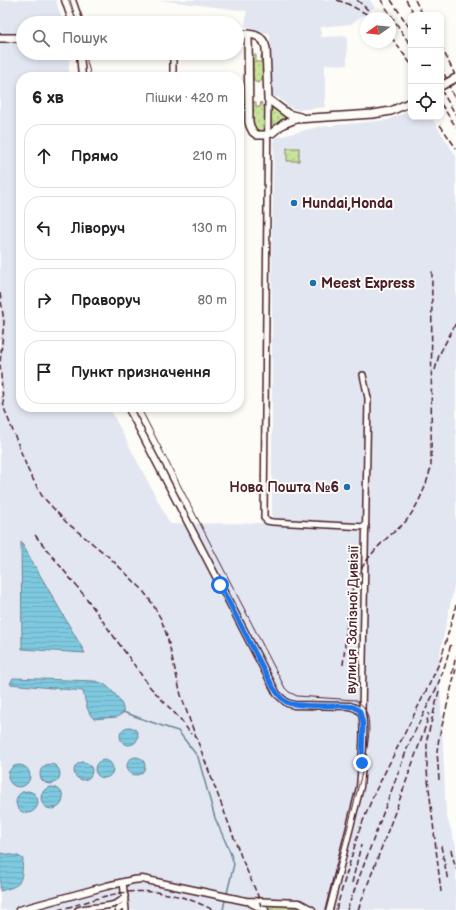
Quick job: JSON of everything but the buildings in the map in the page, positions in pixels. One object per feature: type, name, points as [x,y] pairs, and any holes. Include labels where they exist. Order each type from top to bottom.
[{"type":"main road","points":[[244,34],[261,37],[266,44],[268,99],[288,114],[304,118]]},
{"type":"main road","points":[[248,34],[250,126],[255,134],[268,135],[283,124],[304,118],[382,113],[400,108],[408,104]]},
{"type":"main road","points":[[0,38],[16,38]]},
{"type":"main road","points":[[444,84],[456,78]]},
{"type":"street","points":[[65,0],[71,16]]},
{"type":"street","points":[[72,0],[78,16]]},
{"type":"street","points":[[81,60],[82,72]]},
{"type":"street","points":[[82,72],[83,60]]},
{"type":"street","points":[[173,60],[173,72]]},
{"type":"street","points":[[268,99],[264,518],[267,521],[273,522],[366,527]]},
{"type":"street","name":"вулиця Залізної Дивізії","points":[[328,910],[360,787],[362,770],[368,398],[363,375]]},
{"type":"street","points":[[131,412],[277,694],[282,700],[294,705],[347,706],[358,709],[362,714]]},
{"type":"street","points":[[19,910],[133,880],[150,880],[246,901],[299,903],[312,910]]},
{"type":"street","points":[[123,882],[126,910]]},
{"type":"street","points":[[78,910],[115,905],[122,901],[124,896]]},
{"type":"street","points":[[246,901],[265,910]]},
{"type":"street","points":[[118,910],[125,904]]},
{"type":"shaded area","points":[[0,0],[56,0],[61,16],[16,16],[16,60],[69,60],[69,72],[16,72],[16,412],[112,412],[170,524],[272,523],[272,230],[274,138],[318,127],[388,120],[408,111],[408,120],[433,120],[456,156],[456,577],[439,658],[446,814],[456,846],[456,910],[0,910]]},
{"type":"shaded area","points":[[159,0],[370,0],[375,7],[368,12],[360,12],[360,18],[351,24],[321,27],[321,37],[347,36],[347,65],[325,64],[325,107],[298,110],[289,107],[278,97],[274,97],[271,92],[270,34],[245,26],[247,11]]},
{"type":"green space","points":[[253,55],[256,55],[256,62],[261,62],[261,55],[264,55],[262,80],[259,83],[255,82],[253,78]]},
{"type":"green space","points":[[253,102],[256,102],[256,107],[260,107],[261,102],[266,108],[265,132],[257,130],[252,123]]},
{"type":"green space","points":[[272,109],[289,118],[282,120],[272,128]]},
{"type":"green space","points":[[287,148],[299,148],[299,161],[287,161]]},
{"type":"green space","points":[[264,905],[302,908],[307,910],[272,910]]},
{"type":"water","points":[[21,542],[85,653],[22,649]]},
{"type":"water","points":[[13,678],[95,681],[104,684],[114,693],[122,705],[123,713],[117,717],[94,719],[88,710],[83,691],[10,684]]},
{"type":"water","points":[[125,727],[133,727],[138,732],[136,743],[133,745],[125,745],[120,740],[120,732]]},
{"type":"water","points":[[132,757],[140,757],[145,762],[143,773],[140,775],[132,775],[127,770],[127,762]]},
{"type":"water","points":[[100,760],[108,760],[113,765],[111,776],[108,778],[100,778],[95,773],[95,765]]},
{"type":"water","points":[[79,762],[87,762],[92,767],[90,778],[87,780],[79,780],[74,775],[74,767]]},
{"type":"water","points":[[50,764],[57,767],[60,774],[57,781],[50,784],[43,781],[40,774],[43,767]]},
{"type":"water","points":[[19,765],[27,768],[30,776],[27,784],[19,787],[11,784],[8,776],[11,768]]},
{"type":"water","points":[[52,787],[60,790],[63,798],[60,806],[52,809],[44,806],[41,798],[44,790]]},
{"type":"water","points":[[27,791],[35,794],[38,802],[35,810],[27,813],[19,810],[16,802],[19,794]]},
{"type":"water","points":[[0,853],[18,856],[23,859],[20,881],[13,887],[0,891]]},
{"type":"waterway","points":[[123,712],[178,731],[198,757],[215,818],[234,864],[227,893]]},
{"type":"waterway","points":[[223,910],[225,900]]},
{"type":"tram line","points":[[70,0],[75,16]]},
{"type":"tram line","points":[[87,60],[90,72]]},
{"type":"tram line","points":[[143,412],[285,688],[297,696],[355,700],[362,705],[366,712],[369,729],[364,765],[326,910]]},
{"type":"railway","points":[[337,0],[363,12]]},
{"type":"railway","points":[[357,0],[368,10]]},
{"type":"railway","points":[[381,0],[408,41]]},
{"type":"railway","points":[[391,0],[408,26]]},
{"type":"railway","points":[[406,0],[413,12]]},
{"type":"railway","points":[[415,0],[421,12]]},
{"type":"railway","points":[[396,44],[408,60]]},
{"type":"railway","points":[[442,48],[456,77]]},
{"type":"railway","points":[[444,73],[455,100]]},
{"type":"railway","points":[[444,95],[456,115]]},
{"type":"railway","points":[[444,109],[456,127]]},
{"type":"railway","points":[[440,125],[456,148]]},
{"type":"railway","points":[[343,665],[349,609],[356,578],[373,552],[404,524],[422,495],[431,466],[432,269]]},
{"type":"railway","points":[[0,293],[4,322],[0,363],[4,408],[28,470],[42,496],[66,522],[109,557],[141,588],[161,619],[167,636],[181,695],[190,721],[242,859],[258,896],[262,910]]},
{"type":"railway","points":[[435,370],[439,355],[456,323]]},
{"type":"railway","points":[[35,535],[87,599],[150,687],[181,720],[191,734]]},
{"type":"railway","points":[[336,910],[359,831],[374,794],[441,659],[456,605]]},
{"type":"railway","points":[[347,910],[410,741],[437,687],[451,644]]},
{"type":"railway","points":[[452,674],[456,656]]},
{"type":"railway","points":[[439,780],[437,751],[456,669]]},
{"type":"railway","points":[[439,691],[427,739],[427,771],[441,892]]},
{"type":"railway","points":[[358,910],[401,796],[429,713]]},
{"type":"railway","points":[[352,883],[361,845]]},
{"type":"railway","points":[[441,846],[448,881]]},
{"type":"railway","points":[[451,850],[456,869]]},
{"type":"railway","points":[[58,910],[113,894],[145,891],[168,894],[191,900],[213,910]]},
{"type":"place","name":"Hundai,Honda","points":[[294,203]]},
{"type":"place","name":"Meest Express","points":[[313,283]]},
{"type":"place","name":"Нова Пошта №6","points":[[347,487]]},
{"type":"route","points":[[220,585],[273,687],[282,700],[294,705],[347,706],[354,707],[360,711],[362,714],[363,724],[362,763]]}]
